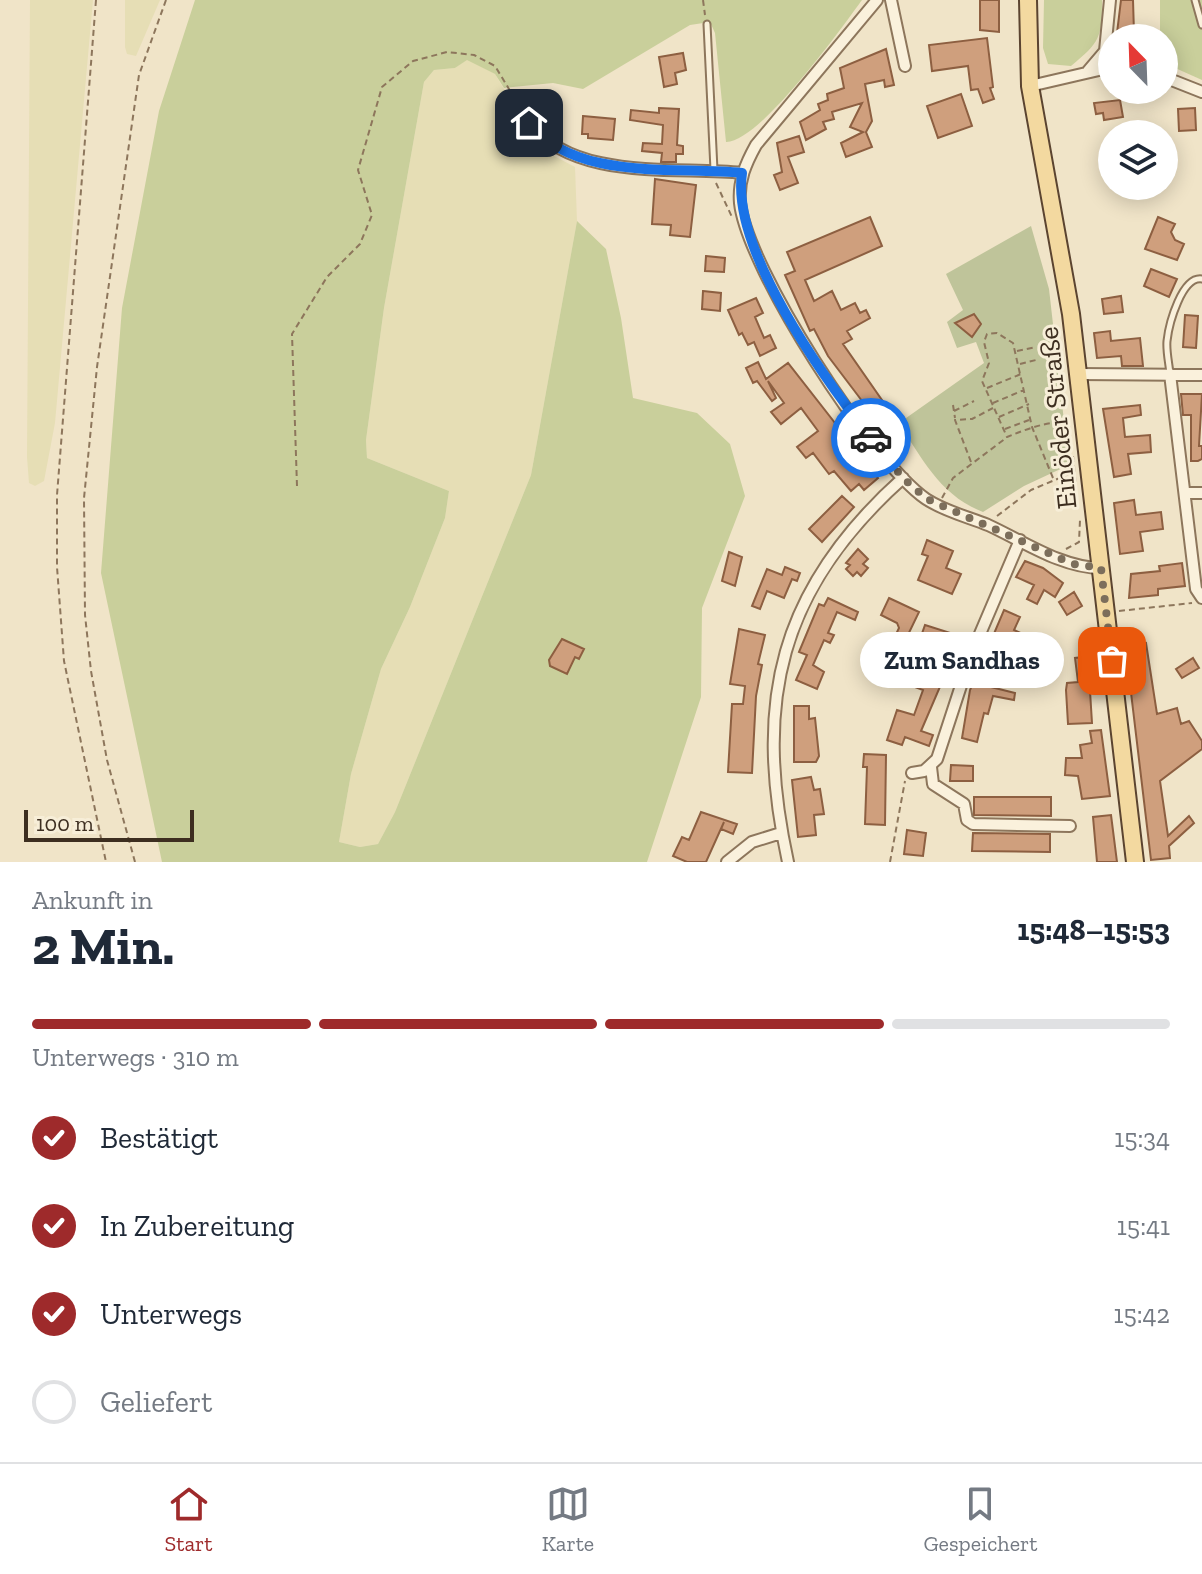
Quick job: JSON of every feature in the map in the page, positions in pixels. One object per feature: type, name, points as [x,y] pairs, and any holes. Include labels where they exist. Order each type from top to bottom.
[{"type":"main road","name":"Einöder Straße","points":[[1028,0],[1030,86],[1079,374],[1087,469],[1135,862]]},
{"type":"street","points":[[877,0],[756,145],[742,173],[740,202],[744,223],[812,357],[903,478],[938,505],[1062,559],[1083,567],[1101,568]]},
{"type":"street","points":[[891,0],[905,66]]},
{"type":"street","points":[[1087,72],[1105,51],[1110,0]]},
{"type":"street","points":[[1030,86],[1098,70]]},
{"type":"street","points":[[1178,83],[1202,92]]},
{"type":"street","points":[[529,123],[553,147],[572,155],[646,168],[742,173]]},
{"type":"street","points":[[1079,374],[1202,375]]},
{"type":"street","points":[[1170,374],[1200,598]]},
{"type":"street","points":[[788,862],[781,833],[775,723],[784,646],[817,575],[855,525],[903,478]]},
{"type":"street","points":[[1185,493],[1202,493]]},
{"type":"street","points":[[912,773],[931,767],[937,759],[971,655],[1020,540]]},
{"type":"street","points":[[931,767],[933,784],[964,804],[967,820],[973,824],[1070,826]]},
{"type":"street","points":[[727,862],[752,842],[781,833]]},
{"type":"lane","points":[[1195,0],[1202,25]]},
{"type":"lane","points":[[707,24],[714,170]]},
{"type":"lane","points":[[1170,374],[1167,337],[1185,284],[1194,278],[1202,279]]},
{"type":"path","points":[[96,0],[57,495],[57,567],[64,661],[106,862]]},
{"type":"path","points":[[135,862],[107,760],[91,671],[85,615],[84,498],[97,367],[139,75],[166,0]]},
{"type":"path","points":[[703,0],[707,24]]},
{"type":"path","points":[[297,486],[292,334],[327,277],[360,244],[372,215],[358,170],[382,87],[413,61],[447,52],[474,55],[495,66],[529,123]]},
{"type":"path","points":[[714,170],[715,180],[732,218],[744,223]]},
{"type":"path","points":[[1007,437],[982,381],[989,363],[984,342],[987,334],[997,333],[1013,343],[1026,389],[1032,427],[1053,478]]},
{"type":"path","points":[[1016,351],[1036,347]]},
{"type":"path","points":[[1019,364],[1036,360]]},
{"type":"path","points":[[985,389],[1022,373]]},
{"type":"path","points":[[992,403],[1026,389]]},
{"type":"path","points":[[954,411],[974,401]]},
{"type":"path","points":[[998,417],[1029,404]]},
{"type":"path","points":[[953,405],[955,420],[971,463]]},
{"type":"path","points":[[955,420],[972,419],[994,408]]},
{"type":"path","points":[[1004,430],[1031,419]]},
{"type":"path","points":[[938,505],[953,478],[1007,437],[1056,421],[1084,423]]},
{"type":"path","points":[[990,526],[1015,499],[1053,478],[1087,469]]},
{"type":"path","points":[[1062,559],[1064,549],[1079,542],[1080,519]]},
{"type":"path","points":[[1106,613],[1190,605],[1200,598]]},
{"type":"path","points":[[890,862],[902,786],[912,773]]},
{"type":"shaded area","points":[[30,0],[93,0],[55,423],[44,481],[35,486],[29,483],[27,457]]},
{"type":"shaded area","points":[[125,0],[160,0],[136,56],[127,54],[125,47]]},
{"type":"shaded area","points":[[467,59],[495,74],[539,148],[575,167],[577,221],[531,475],[395,812],[378,844],[360,847],[339,842],[351,774],[381,669],[410,607],[445,518],[449,491],[367,458],[366,440],[384,308],[424,82],[434,70],[455,68]]},
{"type":"green space","points":[[195,0],[862,0],[778,105],[740,137],[726,142],[715,33],[710,22],[690,25],[583,89],[553,83],[504,88],[495,74],[467,60],[455,68],[434,70],[424,82],[384,308],[366,440],[367,458],[449,491],[445,518],[410,607],[381,669],[351,774],[339,842],[360,847],[378,844],[395,812],[531,475],[577,221],[606,249],[621,318],[633,398],[697,413],[730,444],[745,496],[702,608],[701,697],[647,862],[162,862],[101,573],[122,308],[159,111]]},
{"type":"green space","points":[[1044,0],[1102,0],[1101,24],[1098,24],[1094,45],[1071,66],[1048,64],[1043,48]]},
{"type":"green space","points":[[1160,0],[1202,0],[1202,80],[1178,69],[1178,24],[1160,24]]},
{"type":"green space","points":[[1031,226],[1049,289],[1069,465],[1024,486],[983,512],[968,505],[944,486],[899,423],[984,363],[976,342],[957,348],[947,322],[963,310],[946,274]]},
{"type":"building","points":[[980,0],[999,0],[999,32],[980,30]]},
{"type":"building","points":[[1121,0],[1133,0],[1134,24],[1118,24]]},
{"type":"building","points":[[987,38],[993,87],[990,88],[994,99],[983,103],[978,89],[971,90],[968,66],[932,71],[929,45]]},
{"type":"building","points":[[886,49],[894,85],[885,87],[884,80],[865,84],[872,121],[866,132],[872,147],[846,157],[841,143],[863,132],[850,127],[862,103],[832,112],[834,119],[823,122],[826,129],[806,140],[800,122],[820,110],[818,104],[828,100],[827,94],[844,88],[840,68]]},
{"type":"building","points":[[683,53],[686,70],[675,73],[677,84],[664,87],[659,57]]},
{"type":"building","points":[[961,94],[972,126],[938,138],[927,106]]},
{"type":"building","points":[[1094,103],[1121,104],[1123,117],[1104,120],[1103,113],[1096,114]]},
{"type":"building","points":[[659,108],[679,109],[677,145],[683,146],[683,154],[676,154],[676,162],[661,162],[662,153],[642,151],[643,143],[662,144],[663,125],[630,120],[631,110],[659,113]]},
{"type":"building","points":[[1195,108],[1196,130],[1179,131],[1178,109]]},
{"type":"building","points":[[583,116],[615,119],[613,140],[588,138],[588,134],[582,134]]},
{"type":"building","points":[[799,136],[804,152],[788,157],[798,183],[780,190],[774,175],[782,172],[777,143]]},
{"type":"building","points":[[655,179],[696,185],[690,237],[670,235],[671,225],[652,224]]},
{"type":"building","points":[[870,217],[882,246],[805,280],[814,301],[832,291],[841,310],[855,303],[860,313],[866,310],[870,318],[847,331],[852,339],[843,344],[891,413],[878,422],[828,356],[814,329],[810,331],[785,275],[795,271],[787,252]]},
{"type":"building","points":[[1158,217],[1175,224],[1171,232],[1175,240],[1184,244],[1177,260],[1145,249]]},
{"type":"building","points":[[706,256],[725,258],[724,272],[705,271]]},
{"type":"building","points":[[1151,269],[1177,279],[1169,297],[1144,286]]},
{"type":"building","points":[[703,291],[721,293],[720,311],[702,309]]},
{"type":"building","points":[[1121,296],[1123,312],[1104,314],[1102,299]]},
{"type":"building","points":[[756,298],[763,313],[755,317],[764,338],[770,335],[776,348],[760,356],[754,342],[748,345],[742,333],[739,335],[728,310]]},
{"type":"building","points":[[974,314],[981,324],[972,337],[955,323]]},
{"type":"building","points":[[1185,315],[1198,316],[1196,348],[1183,347]]},
{"type":"building","points":[[1110,331],[1111,341],[1140,338],[1143,366],[1122,366],[1121,356],[1097,358],[1094,333]]},
{"type":"building","points":[[758,362],[766,379],[788,363],[878,478],[864,490],[859,484],[851,491],[834,471],[829,474],[813,453],[806,458],[797,447],[818,431],[801,408],[781,424],[771,412],[784,403],[768,381],[776,398],[772,401],[757,381],[753,383],[746,368]]},
{"type":"building","points":[[1181,394],[1202,394],[1199,446],[1202,446],[1202,459],[1198,461],[1191,461],[1191,415],[1183,415]]},
{"type":"building","points":[[1140,405],[1141,415],[1123,418],[1125,437],[1150,435],[1151,452],[1128,454],[1131,474],[1114,477],[1103,409]]},
{"type":"building","points":[[842,496],[854,507],[822,542],[809,529]]},
{"type":"building","points":[[1134,500],[1136,515],[1161,512],[1163,529],[1140,532],[1143,551],[1120,554],[1114,503]]},
{"type":"building","points":[[927,540],[953,551],[946,568],[961,574],[952,594],[918,580],[928,556],[922,554]]},
{"type":"building","points":[[858,549],[868,559],[863,564],[868,568],[861,576],[857,572],[853,576],[846,569],[850,565],[846,563]]},
{"type":"building","points":[[729,552],[742,557],[735,586],[722,581]]},
{"type":"building","points":[[1025,561],[1043,568],[1063,583],[1055,597],[1044,590],[1037,604],[1027,599],[1034,585],[1016,577]]},
{"type":"building","points":[[1182,563],[1185,586],[1158,589],[1158,595],[1129,598],[1131,574],[1160,571],[1159,566]]},
{"type":"building","points":[[785,567],[800,573],[797,581],[792,579],[784,598],[767,591],[760,609],[752,606],[767,569],[782,575]]},
{"type":"building","points":[[1074,592],[1082,606],[1067,615],[1059,602]]},
{"type":"building","points":[[828,598],[858,612],[855,620],[837,612],[828,633],[834,635],[830,643],[824,640],[813,665],[824,672],[817,689],[796,680],[807,655],[799,652],[819,604],[824,606]]},
{"type":"building","points":[[889,598],[919,612],[890,672],[864,658],[870,645],[882,650],[885,645],[890,647],[899,628],[897,623],[881,615]]},
{"type":"building","points":[[1004,610],[1020,617],[1014,630],[1027,636],[1015,670],[998,665],[991,687],[1015,693],[1014,700],[993,696],[988,714],[984,713],[977,742],[962,738],[970,690]]},
{"type":"building","points":[[925,625],[960,636],[951,656],[919,642]]},
{"type":"building","points":[[739,629],[765,635],[758,664],[762,665],[756,696],[752,773],[728,772],[732,704],[743,704],[745,686],[730,684]]},
{"type":"building","points":[[562,639],[584,649],[579,659],[575,657],[567,674],[550,666],[549,660]]},
{"type":"building","points":[[1146,643],[1157,714],[1177,708],[1181,724],[1189,721],[1202,741],[1202,749],[1160,781],[1168,836],[1189,816],[1194,823],[1169,846],[1170,858],[1151,860],[1127,659],[1137,657],[1135,645]]},
{"type":"building","points":[[1093,656],[1097,691],[1090,691],[1092,723],[1068,724],[1066,690],[1067,683],[1078,682],[1075,658]]},
{"type":"building","points":[[1193,658],[1199,668],[1182,678],[1176,669]]},
{"type":"building","points":[[909,670],[942,682],[921,731],[933,735],[929,746],[905,737],[902,745],[887,740],[897,710],[914,715],[923,690],[904,683]]},
{"type":"building","points":[[794,706],[809,706],[809,719],[815,718],[819,756],[816,762],[794,762]]},
{"type":"building","points":[[1101,730],[1110,796],[1082,799],[1078,776],[1065,775],[1066,758],[1082,758],[1080,745],[1092,743],[1090,731]]},
{"type":"building","points":[[864,754],[886,755],[885,825],[865,824],[867,767],[863,767]]},
{"type":"building","points":[[951,765],[973,766],[973,781],[950,781]]},
{"type":"building","points":[[811,777],[814,790],[820,789],[824,814],[814,815],[816,835],[798,837],[792,780]]},
{"type":"building","points":[[974,797],[1051,797],[1051,816],[974,815]]},
{"type":"building","points":[[701,812],[737,824],[733,834],[721,829],[724,822],[706,862],[687,862],[673,856],[682,837],[689,840]]},
{"type":"building","points":[[1111,815],[1117,862],[1097,862],[1093,817]]},
{"type":"building","points":[[907,830],[926,833],[923,856],[904,854]]},
{"type":"building","points":[[973,833],[1050,834],[1050,852],[972,851]]},
{"type":"way so far","points":[[871,438],[903,478],[927,499],[1073,564],[1101,568],[1112,661]]},
{"type":"place","name":"Zum Sandhas","points":[[1112,661]]},
{"type":"route","points":[[529,123],[553,147],[572,155],[646,168],[742,173],[740,202],[744,223],[755,249],[812,357],[871,438]]}]
